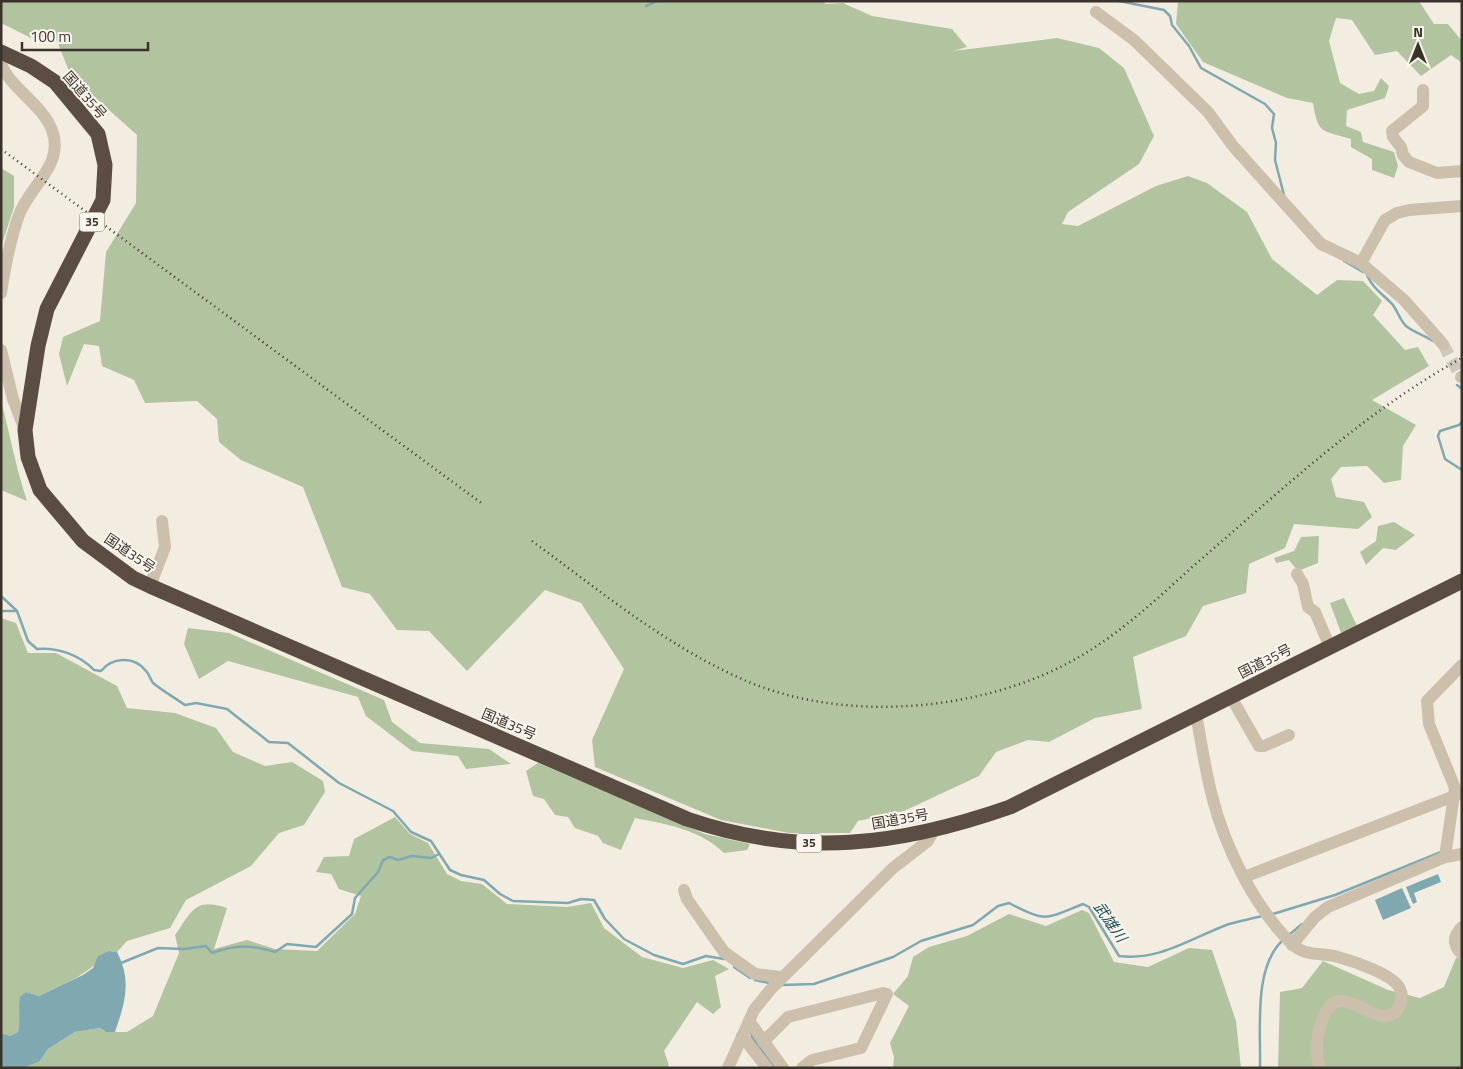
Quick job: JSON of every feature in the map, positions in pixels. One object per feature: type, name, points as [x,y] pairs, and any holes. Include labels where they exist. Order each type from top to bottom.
[{"type":"highway","name":"国道35号","points":[[1,52],[30,66],[55,82],[98,134],[105,165],[103,200],[47,309],[38,346],[26,430],[28,457],[40,490],[83,541],[125,572],[150,586],[678,815],[747,837],[785,842],[821,844],[881,840],[934,830],[1010,806],[1462,581]]},
{"type":"street","points":[[1096,12],[1134,40],[1208,112],[1233,146],[1327,246],[1360,263],[1404,300],[1443,344]]},
{"type":"street","points":[[1,64],[5,75],[22,90],[41,112],[51,129],[56,145],[51,163],[20,212],[5,265],[1,292]]},
{"type":"street","points":[[1423,90],[1423,106],[1392,131],[1393,137],[1409,162],[1437,173],[1462,171]]},
{"type":"street","points":[[1360,263],[1385,220],[1397,213],[1409,210],[1462,206]]},
{"type":"street","name":"35","points":[[1,350],[13,399],[26,430]]},
{"type":"street","points":[[150,586],[165,547],[162,522]]},
{"type":"street","points":[[1298,574],[1308,607],[1315,612],[1330,647]]},
{"type":"street","points":[[1445,851],[1459,794],[1429,724],[1427,702],[1462,665]]},
{"type":"street","points":[[1231,697],[1259,746],[1264,746],[1289,736]]},
{"type":"street","points":[[1196,714],[1211,795],[1219,822],[1244,877],[1258,902],[1289,940],[1303,952],[1337,956],[1390,977],[1397,983],[1401,991],[1402,1002],[1396,1011],[1387,1015],[1377,1015],[1348,1002],[1339,1001],[1329,1004],[1324,1011],[1317,1037],[1316,1050],[1320,1068]]},
{"type":"street","points":[[1244,877],[1459,794]]},
{"type":"street","points":[[728,1068],[742,1036],[752,1025],[754,1010],[777,982],[893,868],[928,841],[934,830]]},
{"type":"street","points":[[1289,940],[1328,907],[1445,851],[1462,854]]},
{"type":"street","points":[[684,890],[686,899],[724,952],[755,974],[777,982]]},
{"type":"street","points":[[1462,927],[1454,938],[1455,945],[1462,954]]},
{"type":"street","points":[[764,1042],[788,1017],[883,993],[887,994],[861,1048],[812,1060],[802,1068]]},
{"type":"street","points":[[752,1025],[783,1068]]},
{"type":"street","points":[[742,1036],[767,1068]]},
{"type":"green space","points":[[1,1],[823,1],[826,4],[843,3],[872,16],[952,29],[967,47],[953,51],[1057,38],[1099,48],[1124,68],[1154,136],[1139,164],[1068,212],[1062,224],[1078,226],[1156,186],[1188,176],[1207,183],[1247,212],[1272,259],[1317,295],[1337,280],[1363,281],[1382,301],[1373,315],[1405,350],[1418,347],[1429,366],[1372,400],[1416,425],[1403,446],[1401,480],[1384,483],[1367,466],[1341,467],[1331,479],[1336,497],[1364,502],[1372,517],[1358,529],[1294,524],[1285,548],[1249,564],[1246,593],[1203,606],[1186,636],[1133,657],[1142,709],[1095,718],[1049,742],[1028,740],[996,752],[979,776],[904,811],[858,821],[850,833],[789,833],[721,820],[595,767],[592,740],[624,669],[581,603],[545,590],[467,671],[429,631],[397,630],[370,594],[342,587],[303,487],[241,460],[219,442],[217,419],[197,401],[145,403],[134,380],[102,366],[99,346],[84,344],[67,386],[59,354],[63,337],[100,321],[106,252],[136,203],[137,135],[71,76],[55,36],[31,38],[1,23]]},
{"type":"green space","points":[[1178,1],[1419,1],[1434,24],[1448,24],[1462,41],[1462,63],[1451,55],[1421,76],[1397,51],[1375,55],[1352,20],[1336,18],[1329,41],[1340,83],[1359,94],[1374,91],[1381,78],[1389,86],[1385,98],[1347,110],[1346,126],[1361,132],[1363,142],[1394,152],[1398,166],[1394,178],[1372,170],[1372,159],[1351,147],[1351,139],[1323,130],[1317,121],[1313,103],[1287,98],[1203,62],[1176,24]]},
{"type":"green space","points":[[1,168],[14,176],[14,207],[1,247]]},
{"type":"green space","points":[[1,401],[20,477],[27,501],[1,490]]},
{"type":"green space","points":[[1394,522],[1415,535],[1396,550],[1383,548],[1366,565],[1360,552],[1376,541],[1378,526]]},
{"type":"green space","points":[[1319,536],[1318,563],[1298,571],[1289,560],[1276,563],[1274,558],[1294,551],[1301,537]]},
{"type":"green space","points":[[1344,598],[1357,626],[1341,633],[1330,603]]},
{"type":"green space","points":[[1,618],[16,623],[28,653],[56,653],[117,686],[127,708],[175,713],[216,728],[233,752],[265,766],[292,762],[323,781],[325,792],[304,825],[279,833],[251,866],[186,900],[170,928],[127,941],[117,952],[109,951],[101,960],[76,978],[39,996],[26,992],[18,1032],[10,1036],[1,1033]]},
{"type":"green space","points":[[188,628],[229,633],[384,700],[392,722],[420,743],[489,749],[511,764],[466,769],[458,756],[412,751],[366,716],[358,697],[228,661],[199,679],[184,644]]},
{"type":"green space","points":[[538,763],[705,834],[750,844],[747,850],[724,853],[715,845],[694,833],[635,818],[621,850],[603,843],[598,836],[575,828],[568,817],[555,815],[544,799],[533,796],[526,771]]},
{"type":"green space","points":[[395,817],[410,834],[428,843],[447,874],[461,881],[482,884],[507,904],[567,907],[591,903],[604,928],[642,957],[683,968],[713,960],[729,969],[715,976],[721,1007],[713,1014],[697,1002],[664,1051],[669,1065],[667,1068],[22,1068],[39,1062],[48,1049],[75,1032],[100,1028],[106,1032],[127,1032],[153,1016],[179,953],[175,935],[190,913],[201,905],[208,904],[227,908],[214,949],[247,940],[275,949],[317,951],[355,914],[361,896],[339,889],[331,874],[316,872],[324,857],[349,856],[354,839]]},
{"type":"green space","points":[[1082,910],[1089,913],[1114,962],[1148,967],[1189,948],[1212,950],[1236,1021],[1241,1068],[893,1068],[894,1057],[890,1043],[909,1006],[893,994],[908,976],[913,957],[929,947],[967,936],[1009,914],[1046,926]]},
{"type":"green space","points":[[1462,955],[1462,1068],[1278,1068],[1280,992],[1302,988],[1323,961],[1388,990],[1420,998],[1444,987],[1456,958]]},
{"type":"water","points":[[1438,874],[1441,882],[1414,893],[1417,902],[1413,904],[1406,887]]},
{"type":"water","points":[[1402,888],[1411,908],[1383,920],[1375,900]]},
{"type":"water","points":[[109,951],[117,952],[122,963],[126,982],[124,1002],[115,1032],[106,1032],[100,1028],[75,1032],[48,1049],[39,1062],[22,1068],[1,1068],[1,1033],[10,1036],[18,1032],[20,997],[26,992],[39,996],[83,975],[93,968],[98,956]]},
{"type":"waterway","points":[[646,6],[657,1]]},
{"type":"waterway","points":[[1119,1],[1164,10],[1170,16],[1172,25],[1189,46],[1201,68],[1265,104],[1274,114],[1272,128],[1276,143],[1275,160],[1284,195]]},
{"type":"waterway","points":[[1344,261],[1363,272]]},
{"type":"waterway","points":[[1367,275],[1375,288],[1393,305],[1406,326],[1433,341]]},
{"type":"waterway","points":[[1457,385],[1462,389]]},
{"type":"waterway","points":[[1462,422],[1459,425],[1440,431],[1438,436],[1445,459],[1462,470]]},
{"type":"waterway","points":[[1,596],[16,610]]},
{"type":"waterway","points":[[1,611],[17,611],[28,641],[37,649],[52,649],[68,653],[82,660],[94,670],[101,671],[106,666],[117,661],[129,660],[135,662],[146,671],[153,683],[185,705],[196,703],[227,709],[269,742],[288,743],[339,783],[393,811],[411,832],[431,841],[450,870],[461,875],[484,880],[500,894],[513,901],[568,903],[581,899],[594,900],[605,919],[624,939],[654,955],[683,964],[706,956],[724,959]]},
{"type":"waterway","name":"武雄川","points":[[1273,914],[1335,895],[1441,852]]},
{"type":"waterway","points":[[121,963],[158,948],[184,949],[206,946],[212,953],[236,947],[251,947],[275,952],[287,944],[316,947],[352,914],[355,898],[378,872],[383,860],[390,857],[398,860],[412,856],[431,858],[439,854]]},
{"type":"waterway","name":"武雄川","points":[[782,985],[814,984],[893,957],[921,941],[973,925],[998,906],[1009,903],[1031,914],[1046,917],[1083,904],[1089,907],[1119,956],[1134,957],[1162,952],[1229,924],[1262,916]]},
{"type":"waterway","points":[[1289,935],[1302,924]]},
{"type":"waterway","points":[[1260,1068],[1260,1018],[1263,982],[1273,952],[1283,940]]},
{"type":"waterway","points":[[734,967],[750,978]]},
{"type":"waterway","points":[[755,980],[769,983]]},
{"type":"waterway","name":"武雄川","points":[[751,1032],[752,1037],[775,1068]]},
{"type":"tunnel","points":[[1443,344],[1461,377]]},
{"type":"railway","points":[[1,149],[484,505]]},
{"type":"railway","points":[[532,541],[633,616],[686,650],[742,679],[782,694],[825,703],[870,707],[916,706],[961,700],[1005,689],[1046,674],[1084,654],[1114,634],[1325,453],[1391,402],[1462,358]]}]
